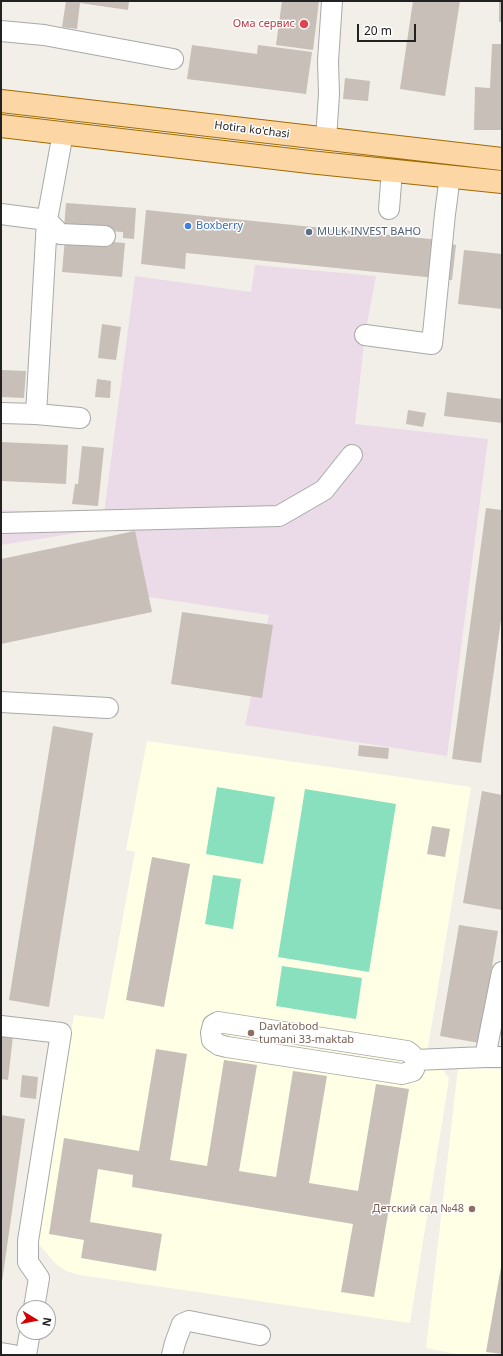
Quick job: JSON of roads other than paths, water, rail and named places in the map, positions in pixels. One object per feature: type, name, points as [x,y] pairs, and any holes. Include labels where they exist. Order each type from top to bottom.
[{"type":"main road","name":"Hotira ko'chasi","points":[[1,101],[502,159]]},
{"type":"main road","points":[[1,126],[502,182]]},
{"type":"main road","points":[[368,168],[369,143]]},
{"type":"street","points":[[326,139],[329,94],[328,61],[332,1]]},
{"type":"street","points":[[1,30],[44,35],[173,59]]},
{"type":"street","points":[[36,414],[47,220],[63,133]]},
{"type":"street","points":[[389,209],[392,170]]},
{"type":"street","points":[[365,335],[432,344],[446,199],[450,176]]},
{"type":"street","points":[[1,214],[47,220],[60,234],[105,236]]},
{"type":"street","points":[[1,413],[36,414],[80,418]]},
{"type":"street","points":[[1,523],[279,516],[324,490],[352,455]]},
{"type":"street","points":[[1,702],[108,708]]},
{"type":"street","points":[[415,1060],[494,1057],[502,972]]},
{"type":"street","points":[[218,1022],[407,1051],[413,1054],[415,1060],[416,1066],[413,1071],[402,1074],[227,1047],[219,1045],[212,1040],[211,1033],[213,1025],[218,1022]]},
{"type":"street","points":[[1,1026],[61,1034],[28,1241],[28,1262],[39,1278],[35,1300]]},
{"type":"street","points":[[172,1355],[182,1324],[189,1322],[260,1335]]},
{"type":"street","points":[[26,1355],[29,1340]]},
{"type":"street","points":[[1,1353],[13,1355]]},
{"type":"place","name":"Ома сервис","points":[[304,24]]},
{"type":"place","name":"Boxberry","points":[[188,226]]},
{"type":"place","name":"MULK INVEST BAHO","points":[[309,232]]},
{"type":"place","name":"Davlatobod tumani 33-maktab","points":[[251,1033]]},
{"type":"place","name":"Детский сад №48","points":[[472,1209]]}]
